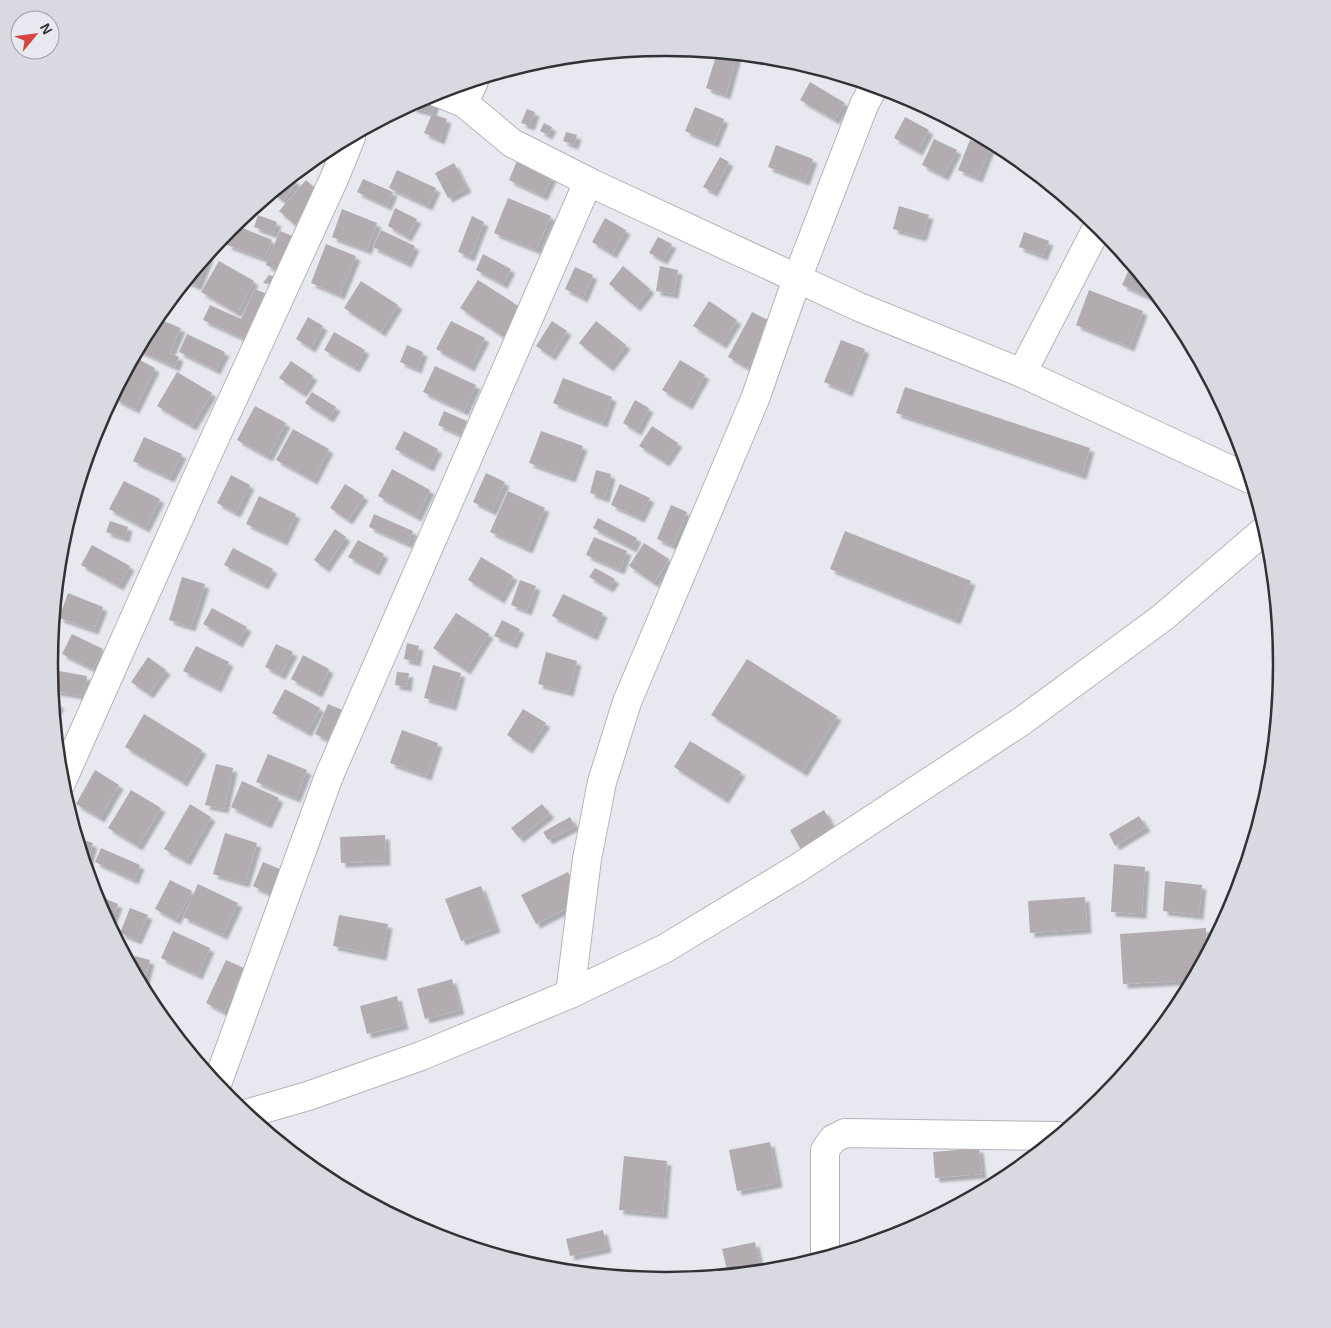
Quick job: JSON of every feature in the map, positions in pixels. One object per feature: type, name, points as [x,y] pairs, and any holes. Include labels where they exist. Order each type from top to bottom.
[{"type":"street","points":[[469,92],[512,143],[588,182],[859,307],[1022,373],[1243,476]]},
{"type":"street","points":[[570,994],[587,859],[602,782],[627,702],[755,399],[797,279],[864,105],[871,93]]},
{"type":"street","points":[[67,770],[347,147]]},
{"type":"street","points":[[220,1077],[329,776],[588,182]]},
{"type":"street","points":[[1022,373],[1094,233]]},
{"type":"street","points":[[255,1111],[359,1079],[421,1056],[570,994],[664,949],[781,878],[1022,722],[1162,618],[1260,535]]},
{"type":"street","points":[[825,1250],[825,1150],[834,1139],[845,1133],[1048,1136]]},
{"type":"building","points":[[715,59],[736,60],[726,95],[706,88]]},
{"type":"building","points":[[810,82],[845,103],[835,120],[800,100]]},
{"type":"building","points":[[435,102],[432,113],[418,110]]},
{"type":"building","points":[[695,107],[724,119],[714,143],[685,131]]},
{"type":"building","points":[[527,109],[535,112],[530,126],[521,123]]},
{"type":"building","points":[[432,114],[447,119],[440,140],[424,133]]},
{"type":"building","points":[[905,117],[929,130],[918,151],[894,138]]},
{"type":"building","points":[[544,123],[552,127],[548,135],[540,131]]},
{"type":"building","points":[[566,132],[577,135],[574,145],[563,141]]},
{"type":"building","points":[[934,139],[957,150],[944,176],[922,165]]},
{"type":"building","points":[[970,140],[989,150],[978,178],[958,170]]},
{"type":"building","points":[[776,145],[813,159],[805,181],[768,167]]},
{"type":"building","points":[[720,157],[729,162],[713,192],[703,187]]},
{"type":"building","points":[[517,161],[552,177],[543,196],[509,180]]},
{"type":"building","points":[[454,163],[467,188],[448,198],[435,173]]},
{"type":"building","points":[[397,170],[436,188],[428,206],[389,188]]},
{"type":"building","points":[[363,179],[393,192],[387,206],[357,192]]},
{"type":"building","points":[[306,180],[322,194],[295,225],[279,211]]},
{"type":"building","points":[[297,182],[283,201],[278,197]]},
{"type":"building","points":[[508,198],[551,216],[536,250],[494,233]]},
{"type":"building","points":[[899,206],[929,215],[922,237],[893,229]]},
{"type":"building","points":[[395,208],[417,219],[407,237],[388,226]]},
{"type":"building","points":[[342,209],[377,223],[367,250],[332,237]]},
{"type":"building","points":[[258,215],[277,222],[273,234],[254,227]]},
{"type":"building","points":[[472,216],[484,222],[470,257],[458,252]]},
{"type":"building","points":[[605,218],[626,230],[612,254],[592,242]]},
{"type":"building","points":[[242,228],[272,240],[265,259],[227,245]]},
{"type":"building","points":[[381,230],[415,246],[407,263],[373,247]]},
{"type":"building","points":[[280,231],[298,238],[283,273],[266,265]]},
{"type":"building","points":[[1024,232],[1049,241],[1043,256],[1019,247]]},
{"type":"building","points":[[658,237],[672,244],[663,260],[649,253]]},
{"type":"building","points":[[326,244],[356,256],[340,295],[311,283]]},
{"type":"building","points":[[483,254],[511,269],[503,284],[476,270]]},
{"type":"building","points":[[219,261],[254,281],[237,313],[201,292]]},
{"type":"building","points":[[623,266],[650,289],[636,307],[609,284]]},
{"type":"building","points":[[660,266],[678,270],[674,294],[656,291]]},
{"type":"building","points":[[575,267],[593,275],[583,298],[565,289]]},
{"type":"building","points":[[204,269],[197,286],[192,284]]},
{"type":"building","points":[[1128,271],[1149,296],[1149,297],[1122,285]]},
{"type":"building","points":[[269,275],[278,278],[274,285],[263,283]]},
{"type":"building","points":[[478,280],[523,309],[504,337],[460,308]]},
{"type":"building","points":[[361,281],[398,305],[381,332],[344,308]]},
{"type":"building","points":[[255,289],[269,295],[249,341],[203,320],[210,305],[241,319]]},
{"type":"building","points":[[1089,290],[1143,311],[1130,347],[1076,325]]},
{"type":"building","points":[[709,301],[737,320],[722,344],[693,326]]},
{"type":"building","points":[[752,312],[772,322],[748,368],[728,357]]},
{"type":"building","points":[[308,317],[323,326],[311,348],[296,339]]},
{"type":"building","points":[[164,321],[181,328],[170,353],[179,357],[175,367],[144,353]]},
{"type":"building","points":[[451,321],[485,338],[470,367],[436,349]]},
{"type":"building","points":[[552,321],[567,331],[551,356],[536,346]]},
{"type":"building","points":[[596,321],[626,345],[609,367],[579,343]]},
{"type":"building","points":[[334,332],[365,350],[355,368],[324,350]]},
{"type":"building","points":[[187,334],[225,352],[216,370],[179,352]]},
{"type":"building","points":[[841,340],[865,349],[848,392],[824,382]]},
{"type":"building","points":[[407,345],[423,352],[417,369],[400,362]]},
{"type":"building","points":[[139,360],[155,368],[135,409],[118,400]]},
{"type":"building","points":[[680,360],[705,375],[688,405],[662,390]]},
{"type":"building","points":[[291,361],[313,376],[302,393],[279,378]]},
{"type":"building","points":[[435,366],[476,385],[464,411],[423,392]]},
{"type":"building","points":[[177,372],[212,393],[192,426],[157,406]]},
{"type":"building","points":[[563,378],[612,397],[603,423],[553,403]]},
{"type":"building","points":[[905,387],[1090,448],[1082,475],[896,413]]},
{"type":"building","points":[[312,392],[336,407],[329,418],[305,403]]},
{"type":"building","points":[[635,400],[649,408],[637,431],[623,423]]},
{"type":"building","points":[[255,406],[286,423],[268,457],[237,440]]},
{"type":"building","points":[[444,411],[467,421],[461,435],[438,425]]},
{"type":"building","points":[[652,426],[678,443],[665,462],[639,446]]},
{"type":"building","points":[[293,429],[329,449],[313,480],[276,460]]},
{"type":"building","points":[[404,431],[438,449],[429,467],[395,449]]},
{"type":"building","points":[[541,431],[583,446],[571,478],[529,463]]},
{"type":"building","points":[[144,437],[182,454],[170,478],[133,461]]},
{"type":"building","points":[[392,469],[430,490],[417,517],[378,496]]},
{"type":"building","points":[[596,470],[611,474],[605,498],[590,493]]},
{"type":"building","points":[[486,473],[505,482],[492,511],[473,502]]},
{"type":"building","points":[[231,475],[250,485],[236,513],[217,503]]},
{"type":"building","points":[[124,481],[160,499],[145,528],[109,509]]},
{"type":"building","points":[[345,484],[364,496],[348,520],[330,508]]},
{"type":"building","points":[[620,484],[650,498],[640,518],[611,505]]},
{"type":"building","points":[[508,491],[545,508],[528,549],[490,532]]},
{"type":"building","points":[[259,496],[296,514],[283,541],[246,524]]},
{"type":"building","points":[[671,505],[687,512],[673,546],[657,539]]},
{"type":"building","points":[[374,514],[413,531],[408,544],[369,527]]},
{"type":"building","points":[[598,518],[637,538],[632,548],[593,528]]},
{"type":"building","points":[[110,521],[128,527],[125,538],[106,532]]},
{"type":"building","points":[[335,529],[346,537],[325,568],[314,560]]},
{"type":"building","points":[[845,531],[971,581],[956,620],[830,569]]},
{"type":"building","points":[[594,537],[627,551],[620,570],[586,555]]},
{"type":"building","points":[[358,540],[384,554],[375,571],[348,557]]},
{"type":"building","points":[[644,543],[669,559],[654,583],[629,566]]},
{"type":"building","points":[[92,545],[130,566],[119,586],[81,565]]},
{"type":"building","points":[[233,548],[273,569],[264,585],[224,565]]},
{"type":"building","points":[[481,557],[513,576],[500,599],[468,580]]},
{"type":"building","points":[[595,568],[615,579],[609,588],[589,577]]},
{"type":"building","points":[[182,577],[205,584],[191,627],[169,620]]},
{"type":"building","points":[[520,580],[536,586],[527,611],[511,605]]},
{"type":"building","points":[[68,593],[103,607],[94,630],[60,618]]},
{"type":"building","points":[[563,594],[603,613],[593,636],[552,616]]},
{"type":"building","points":[[212,608],[247,627],[238,643],[203,624]]},
{"type":"building","points":[[456,613],[489,634],[466,670],[433,648]]},
{"type":"building","points":[[502,620],[520,629],[513,644],[494,636]]},
{"type":"building","points":[[72,634],[103,649],[93,669],[62,654]]},
{"type":"building","points":[[407,643],[419,646],[416,662],[404,659]]},
{"type":"building","points":[[276,644],[293,652],[281,675],[265,667]]},
{"type":"building","points":[[196,646],[229,662],[217,688],[183,671]]},
{"type":"building","points":[[546,652],[577,661],[569,692],[538,684]]},
{"type":"building","points":[[303,655],[329,669],[318,693],[291,679]]},
{"type":"building","points":[[148,657],[166,670],[149,694],[131,682]]},
{"type":"building","points":[[747,659],[837,716],[803,772],[711,715]]},
{"type":"building","points":[[433,665],[461,673],[452,706],[424,698]]},
{"type":"building","points":[[59,671],[87,676],[84,696],[59,692]]},
{"type":"building","points":[[397,672],[409,673],[407,687],[395,685]]},
{"type":"building","points":[[285,689],[320,708],[307,732],[272,713]]},
{"type":"building","points":[[328,704],[347,712],[334,743],[315,734]]},
{"type":"building","points":[[523,709],[546,723],[528,749],[507,735]]},
{"type":"building","points":[[144,714],[202,750],[183,782],[125,747]]},
{"type":"building","points":[[402,730],[438,743],[427,776],[390,763]]},
{"type":"building","points":[[690,741],[741,772],[724,799],[674,767]]},
{"type":"building","points":[[268,754],[307,770],[296,798],[256,782]]},
{"type":"building","points":[[216,764],[233,768],[224,809],[205,805]]},
{"type":"building","points":[[95,770],[119,785],[100,818],[76,804]]},
{"type":"building","points":[[242,781],[279,798],[267,824],[231,807]]},
{"type":"building","points":[[131,790],[161,808],[138,846],[108,828]]},
{"type":"building","points":[[190,804],[211,817],[186,861],[164,849]]},
{"type":"building","points":[[542,804],[550,814],[519,838],[511,828]]},
{"type":"building","points":[[824,810],[835,830],[801,850],[790,830]]},
{"type":"building","points":[[1139,816],[1146,827],[1115,846],[1109,834]]},
{"type":"building","points":[[570,817],[575,826],[548,840],[543,832]]},
{"type":"building","points":[[225,833],[257,843],[245,883],[213,874]]},
{"type":"building","points":[[385,835],[386,861],[341,863],[340,837]]},
{"type":"building","points":[[84,840],[93,843],[89,857]]},
{"type":"building","points":[[101,848],[140,865],[134,880],[95,862]]},
{"type":"building","points":[[263,862],[282,870],[272,895],[253,886]]},
{"type":"building","points":[[1114,864],[1145,867],[1142,914],[1111,912]]},
{"type":"building","points":[[568,872],[583,900],[536,924],[521,895]]},
{"type":"building","points":[[170,880],[192,891],[176,920],[155,909]]},
{"type":"building","points":[[1165,881],[1202,885],[1199,915],[1163,911]]},
{"type":"building","points":[[198,884],[238,903],[223,935],[183,917]]},
{"type":"building","points":[[481,886],[496,928],[461,941],[445,899]]},
{"type":"building","points":[[1085,897],[1087,929],[1030,933],[1028,901]]},
{"type":"building","points":[[105,898],[118,904],[113,917]]},
{"type":"building","points":[[130,908],[148,915],[137,940],[120,933]]},
{"type":"building","points":[[339,915],[388,924],[382,956],[333,946]]},
{"type":"building","points":[[1206,928],[1207,941],[1184,980],[1123,984],[1120,934]]},
{"type":"building","points":[[173,931],[210,948],[198,975],[161,958]]},
{"type":"building","points":[[135,956],[150,960],[145,978],[139,968],[134,959]]},
{"type":"building","points":[[226,960],[244,968],[224,1012],[206,1003]]},
{"type":"building","points":[[452,979],[460,1010],[425,1019],[417,989]]},
{"type":"building","points":[[397,996],[404,1025],[367,1034],[360,1006]]},
{"type":"building","points":[[770,1142],[778,1183],[737,1191],[729,1150]]},
{"type":"building","points":[[979,1148],[982,1174],[935,1178],[933,1152]]},
{"type":"building","points":[[624,1156],[667,1161],[663,1214],[619,1210]]},
{"type":"building","points":[[603,1230],[607,1248],[570,1256],[566,1239]]},
{"type":"building","points":[[755,1242],[760,1264],[727,1268],[722,1249]]}]
